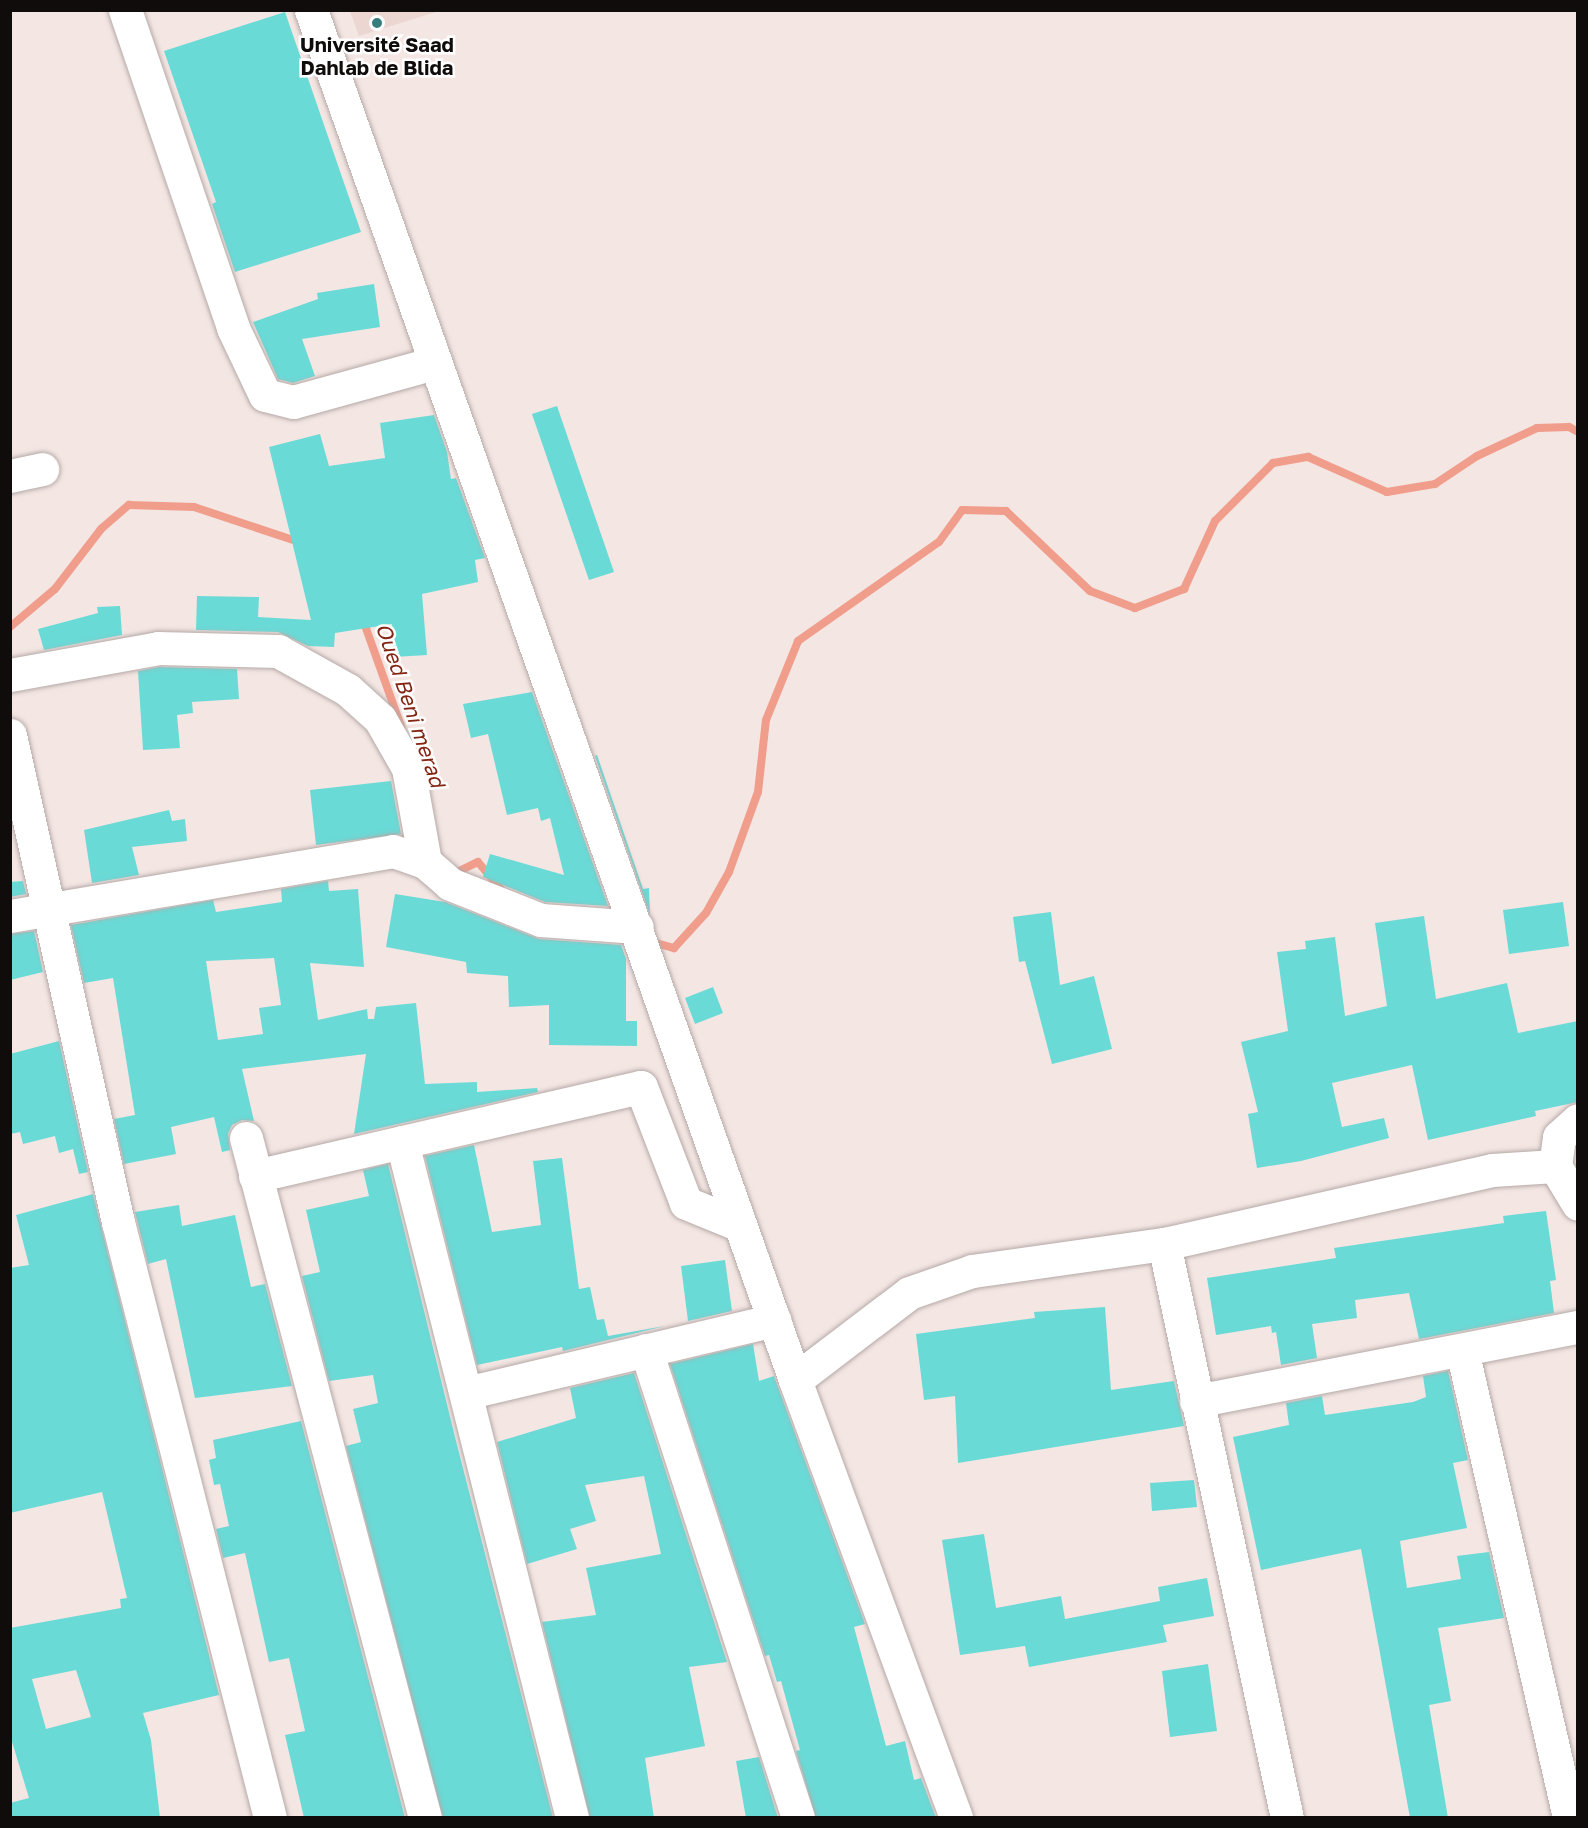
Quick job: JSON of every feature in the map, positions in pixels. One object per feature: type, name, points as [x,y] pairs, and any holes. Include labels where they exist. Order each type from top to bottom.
[{"type":"street","points":[[125,10],[233,328],[265,395],[293,402],[435,363]]},
{"type":"street","points":[[311,10],[637,927],[795,1380],[956,1818]]},
{"type":"street","points":[[10,476],[42,469]]},
{"type":"street","points":[[10,675],[158,648],[278,651],[348,690],[380,719],[408,768],[424,862]]},
{"type":"street","points":[[10,735],[118,1222],[270,1818]]},
{"type":"street","points":[[10,915],[393,851],[424,862],[450,884],[541,920],[637,927]]},
{"type":"street","points":[[255,1176],[641,1087],[686,1203],[740,1225]]},
{"type":"street","points":[[1578,1120],[1559,1137],[1555,1166],[1578,1204]]},
{"type":"street","points":[[246,1138],[425,1818]]},
{"type":"street","points":[[402,1142],[572,1818]]},
{"type":"street","points":[[795,1380],[909,1293],[972,1271],[1164,1244],[1492,1170],[1555,1166]]},
{"type":"street","points":[[1164,1244],[1287,1818]]},
{"type":"street","points":[[466,1393],[774,1320]]},
{"type":"street","points":[[1196,1401],[1578,1327]]},
{"type":"street","points":[[646,1350],[798,1818]]},
{"type":"street","points":[[1462,1350],[1569,1818]]},
{"type":"shaded area","name":"Université Saad Dahlab de Blida","points":[[350,10],[439,11],[359,36]]},
{"type":"building","points":[[285,12],[361,232],[235,272],[212,204],[216,202],[164,51]]},
{"type":"building","points":[[374,284],[380,327],[302,339],[315,376],[293,383],[278,379],[253,322],[318,299],[317,293]]},
{"type":"building","points":[[557,406],[614,572],[589,580],[532,414]]},
{"type":"building","points":[[434,415],[447,452],[451,479],[456,478],[485,558],[475,560],[478,582],[422,594],[427,655],[394,657],[392,624],[335,633],[334,647],[308,646],[278,632],[196,630],[197,596],[259,597],[258,617],[311,620],[269,447],[320,434],[329,466],[385,458],[380,423]]},
{"type":"building","points":[[120,606],[122,635],[44,650],[38,629],[98,613],[97,607]]},
{"type":"building","points":[[159,667],[237,669],[239,699],[192,702],[193,713],[177,715],[180,748],[143,750],[138,671]]},
{"type":"building","points":[[532,692],[608,906],[545,902],[483,877],[490,854],[564,875],[550,818],[541,821],[538,808],[507,815],[488,734],[471,738],[463,704]]},
{"type":"building","points":[[597,755],[643,889],[649,888],[650,915],[595,756]]},
{"type":"building","points":[[391,781],[401,834],[316,845],[310,790]]},
{"type":"building","points":[[169,810],[172,821],[185,819],[187,841],[132,847],[139,875],[92,883],[84,830]]},
{"type":"building","points":[[23,881],[26,894],[10,897],[10,882]]},
{"type":"building","points":[[328,881],[329,891],[358,889],[364,967],[310,963],[318,1020],[367,1009],[368,1019],[374,1019],[376,1007],[416,1003],[425,1084],[477,1082],[477,1092],[537,1088],[538,1092],[354,1134],[366,1054],[242,1069],[254,1121],[242,1120],[232,1125],[228,1134],[230,1150],[222,1152],[214,1117],[171,1127],[176,1154],[124,1164],[114,1119],[135,1115],[113,978],[84,983],[71,925],[213,900],[216,912],[282,902],[281,889]],"holes":[[[274,958],[281,1005],[259,1008],[263,1034],[218,1040],[206,961]]]},
{"type":"building","points":[[395,894],[445,902],[539,939],[621,945],[626,959],[626,1021],[637,1021],[637,1046],[549,1045],[549,1005],[509,1007],[508,976],[467,973],[466,962],[386,947]]},
{"type":"building","points":[[1563,902],[1569,946],[1509,954],[1503,910]]},
{"type":"building","points":[[1051,912],[1060,985],[1094,976],[1112,1049],[1052,1064],[1025,961],[1019,962],[1013,917]]},
{"type":"building","points":[[1424,916],[1436,999],[1507,983],[1518,1033],[1578,1021],[1578,1102],[1535,1111],[1536,1116],[1428,1140],[1412,1065],[1332,1083],[1342,1127],[1384,1118],[1389,1138],[1301,1161],[1257,1168],[1248,1114],[1258,1112],[1241,1042],[1288,1031],[1277,952],[1306,949],[1305,941],[1335,937],[1345,1016],[1387,1006],[1375,923]]},
{"type":"building","points":[[34,931],[43,972],[10,980],[10,934]]},
{"type":"building","points":[[713,987],[723,1013],[695,1024],[685,998]]},
{"type":"building","points":[[59,1041],[88,1172],[79,1174],[73,1149],[59,1153],[55,1136],[23,1144],[20,1132],[10,1134],[10,1054]]},
{"type":"building","points":[[474,1145],[492,1232],[541,1225],[533,1161],[562,1158],[579,1289],[590,1287],[597,1320],[604,1319],[608,1336],[665,1326],[563,1351],[562,1347],[477,1365],[425,1156]]},
{"type":"building","points":[[388,1164],[456,1441],[553,1818],[443,1818],[346,1446],[361,1442],[353,1409],[378,1403],[373,1375],[329,1381],[302,1276],[320,1272],[306,1210],[369,1196],[363,1170]]},
{"type":"building","points":[[93,1194],[219,1695],[143,1713],[151,1740],[160,1818],[10,1818],[10,1803],[29,1798],[10,1735],[10,1628],[121,1608],[120,1599],[127,1598],[102,1492],[10,1513],[10,1268],[29,1265],[16,1215]],"holes":[[[76,1670],[91,1717],[46,1729],[32,1679]]]},
{"type":"building","points":[[179,1205],[182,1226],[235,1215],[251,1287],[265,1284],[292,1386],[195,1398],[166,1259],[148,1264],[135,1212]]},
{"type":"building","points":[[1546,1211],[1556,1280],[1550,1281],[1554,1313],[1419,1339],[1409,1293],[1355,1300],[1357,1318],[1312,1324],[1317,1358],[1281,1365],[1276,1332],[1272,1333],[1271,1326],[1216,1335],[1207,1278],[1336,1258],[1334,1248],[1504,1223],[1503,1216]]},
{"type":"building","points":[[725,1260],[732,1311],[688,1321],[681,1266]]},
{"type":"building","points":[[1105,1307],[1111,1390],[1174,1381],[1184,1426],[958,1463],[955,1396],[924,1400],[916,1334],[1035,1318],[1034,1312]]},
{"type":"building","points":[[753,1344],[759,1381],[774,1376],[865,1624],[854,1627],[886,1746],[905,1741],[914,1780],[921,1778],[936,1818],[816,1818],[796,1751],[800,1750],[781,1681],[777,1682],[769,1655],[765,1656],[670,1364]]},
{"type":"building","points":[[1448,1371],[1468,1460],[1453,1463],[1467,1528],[1400,1541],[1407,1588],[1461,1579],[1457,1556],[1489,1552],[1504,1618],[1438,1628],[1451,1701],[1429,1705],[1448,1818],[1410,1818],[1361,1549],[1261,1570],[1233,1437],[1289,1425],[1286,1403],[1322,1396],[1325,1415],[1413,1402],[1426,1397],[1423,1376]]},
{"type":"building","points":[[634,1373],[727,1662],[689,1667],[705,1746],[645,1758],[654,1818],[590,1818],[542,1622],[596,1615],[586,1568],[661,1554],[644,1476],[585,1485],[596,1521],[570,1529],[577,1549],[527,1564],[497,1442],[576,1418],[570,1388]]},
{"type":"building","points":[[301,1421],[405,1818],[304,1818],[285,1735],[305,1731],[289,1658],[269,1662],[245,1553],[223,1558],[216,1529],[229,1526],[220,1484],[214,1485],[209,1460],[216,1458],[213,1440]]},
{"type":"building","points":[[1194,1480],[1197,1507],[1152,1511],[1150,1483]]},
{"type":"building","points":[[984,1534],[996,1608],[1061,1596],[1065,1619],[1160,1601],[1158,1587],[1207,1578],[1214,1616],[1163,1625],[1167,1642],[1029,1667],[1025,1646],[960,1655],[942,1540]]},
{"type":"building","points":[[1208,1664],[1217,1731],[1170,1737],[1162,1671]]},
{"type":"building","points":[[759,1757],[778,1818],[746,1818],[736,1761]]},
{"type":"waterway","name":"Oued Beni merad","points":[[649,941],[674,948],[706,913],[729,872],[758,792],[766,720],[798,641],[939,542],[962,510],[1006,511],[1090,591],[1135,608],[1184,589],[1215,521],[1273,463],[1308,457],[1387,492],[1435,484],[1477,456],[1537,428],[1569,427],[1578,432]]},
{"type":"waterway","name":"Oued Beni merad","points":[[10,627],[55,589],[101,529],[129,505],[194,507],[302,543]]},
{"type":"waterway","name":"Oued Beni merad","points":[[363,620],[401,726]]},
{"type":"waterway","name":"Oued Beni merad","points":[[451,875],[478,862],[503,892]]},
{"type":"place","name":"Université Saad Dahlab de Blida","points":[[377,23]]}]
